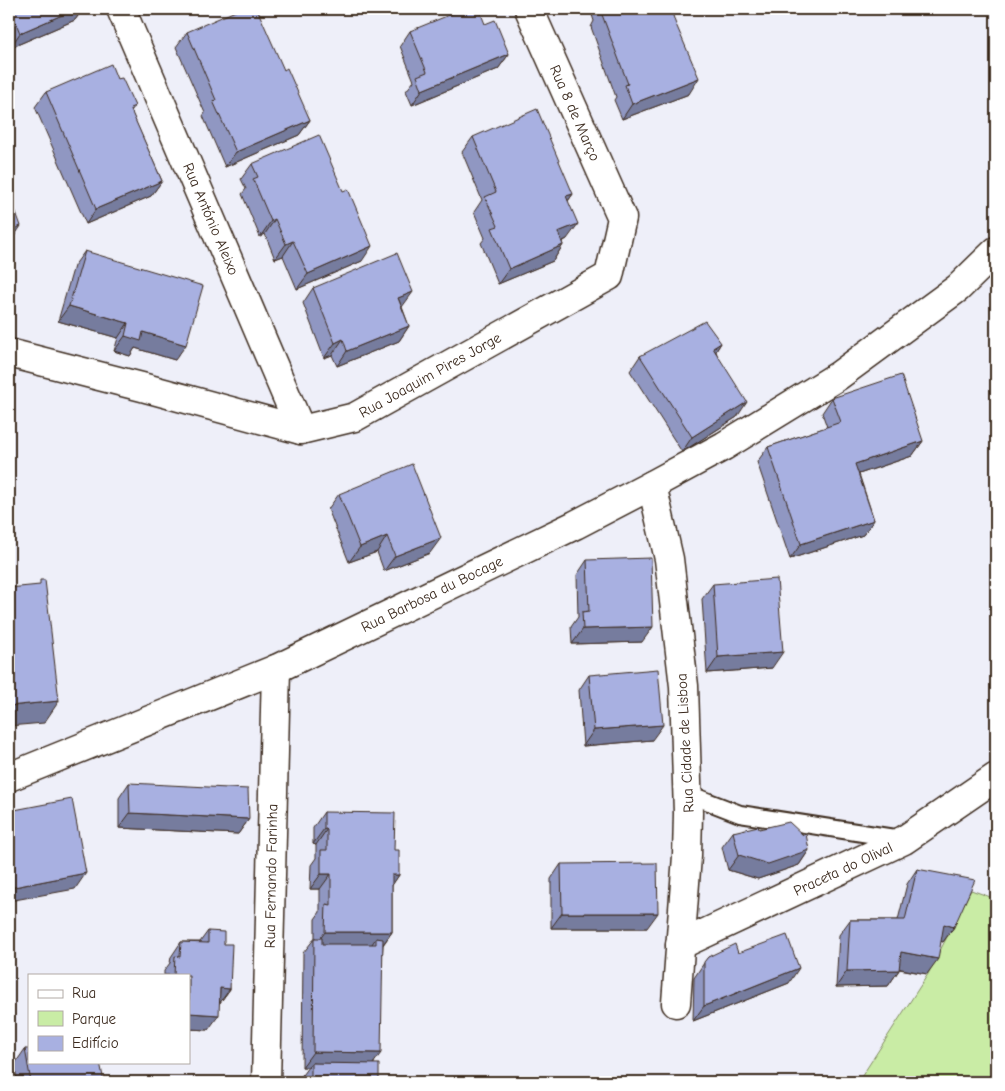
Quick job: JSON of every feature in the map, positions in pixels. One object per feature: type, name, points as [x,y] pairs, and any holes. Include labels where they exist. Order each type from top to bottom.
[{"type":"street","name":"Rua António Aleixo","points":[[120,9],[301,430]]},
{"type":"street","name":"Rua 8 de Março","points":[[529,9],[622,218]]},
{"type":"street","name":"Rua Joaquim Pires Jorge","points":[[9,352],[301,430],[355,417],[609,276],[622,218]]},
{"type":"street","name":"Rua Barbosa du Bocage","points":[[9,776],[276,669],[575,525],[652,485],[724,446],[838,376],[958,288],[996,251]]},
{"type":"street","name":"Rua Cidade de Lisboa","points":[[652,485],[669,559],[684,686],[688,813],[687,856],[676,1003]]},
{"type":"street","name":"Rua Fernando Farinha","points":[[266,1082],[276,669]]},
{"type":"street","name":"Praceta do Olival","points":[[680,945],[904,840],[996,777]]},
{"type":"lane","points":[[686,793],[740,814],[904,840]]},
{"type":"green space","points":[[971,890],[996,899],[996,1082],[858,1082],[928,974]]},
{"type":"building","points":[[10,9],[76,9],[20,33]]},
{"type":"building","points":[[240,9],[257,9],[284,70],[287,68],[310,120],[236,152],[213,101],[216,100],[187,32]]},
{"type":"building","points":[[464,9],[479,9],[485,24],[495,20],[509,54],[422,90],[417,76],[427,72],[410,31]]},
{"type":"building","points":[[606,9],[671,9],[699,78],[632,104],[625,85],[628,84],[601,12]]},
{"type":"building","points":[[111,64],[117,79],[122,78],[135,106],[130,108],[162,181],[96,209],[46,92]]},
{"type":"building","points":[[537,109],[573,194],[566,196],[578,224],[558,232],[563,245],[509,269],[492,228],[498,226],[485,197],[496,192],[473,137]]},
{"type":"building","points":[[319,135],[343,191],[348,189],[372,246],[308,274],[293,241],[286,244],[275,219],[271,221],[253,179],[258,177],[252,164]]},
{"type":"building","points":[[9,193],[21,226],[9,231]]},
{"type":"building","points":[[85,251],[203,286],[186,345],[143,332],[141,341],[125,336],[128,323],[69,306]]},
{"type":"building","points":[[397,253],[413,292],[398,298],[409,326],[347,351],[343,339],[335,343],[313,288]]},
{"type":"building","points":[[705,321],[721,343],[713,348],[747,402],[692,437],[640,356]]},
{"type":"building","points":[[901,375],[923,441],[855,464],[874,520],[801,544],[768,447],[841,422],[832,398]]},
{"type":"building","points":[[412,464],[441,538],[395,556],[387,536],[360,547],[339,494]]},
{"type":"building","points":[[651,558],[653,627],[583,629],[582,612],[589,611],[587,560]]},
{"type":"building","points":[[777,579],[783,652],[718,657],[713,584]]},
{"type":"building","points":[[40,580],[45,580],[59,701],[9,706],[9,588],[40,585]]},
{"type":"building","points":[[658,669],[663,725],[594,730],[589,675]]},
{"type":"building","points":[[129,783],[248,789],[249,819],[130,813]]},
{"type":"building","points":[[72,799],[86,873],[9,888],[9,811]]},
{"type":"building","points":[[324,812],[395,813],[394,850],[399,850],[399,875],[392,875],[392,932],[325,932],[326,904],[331,905],[331,874],[321,874],[321,850],[327,850],[327,829],[324,829]]},
{"type":"building","points":[[789,822],[803,835],[806,834],[809,850],[768,864],[739,855],[733,832],[758,826],[759,829]]},
{"type":"building","points":[[657,863],[658,913],[562,913],[561,864]]},
{"type":"building","points":[[917,869],[975,880],[954,927],[944,924],[938,959],[901,952],[899,970],[847,971],[850,920],[905,920]]},
{"type":"building","points":[[208,931],[224,932],[224,944],[232,944],[230,989],[220,988],[219,1015],[190,1013],[190,974],[174,974],[175,956],[180,957],[181,942],[208,943]]},
{"type":"building","points":[[787,935],[799,968],[704,1006],[704,962],[708,957],[735,944],[738,953]]},
{"type":"building","points":[[314,938],[322,938],[322,944],[376,944],[376,938],[383,939],[381,1053],[313,1052]]},
{"type":"building","points":[[25,1049],[28,1049],[28,1064],[100,1064],[104,1082],[31,1082]]},
{"type":"building","points":[[311,1063],[379,1064],[379,1082],[311,1082]]}]
